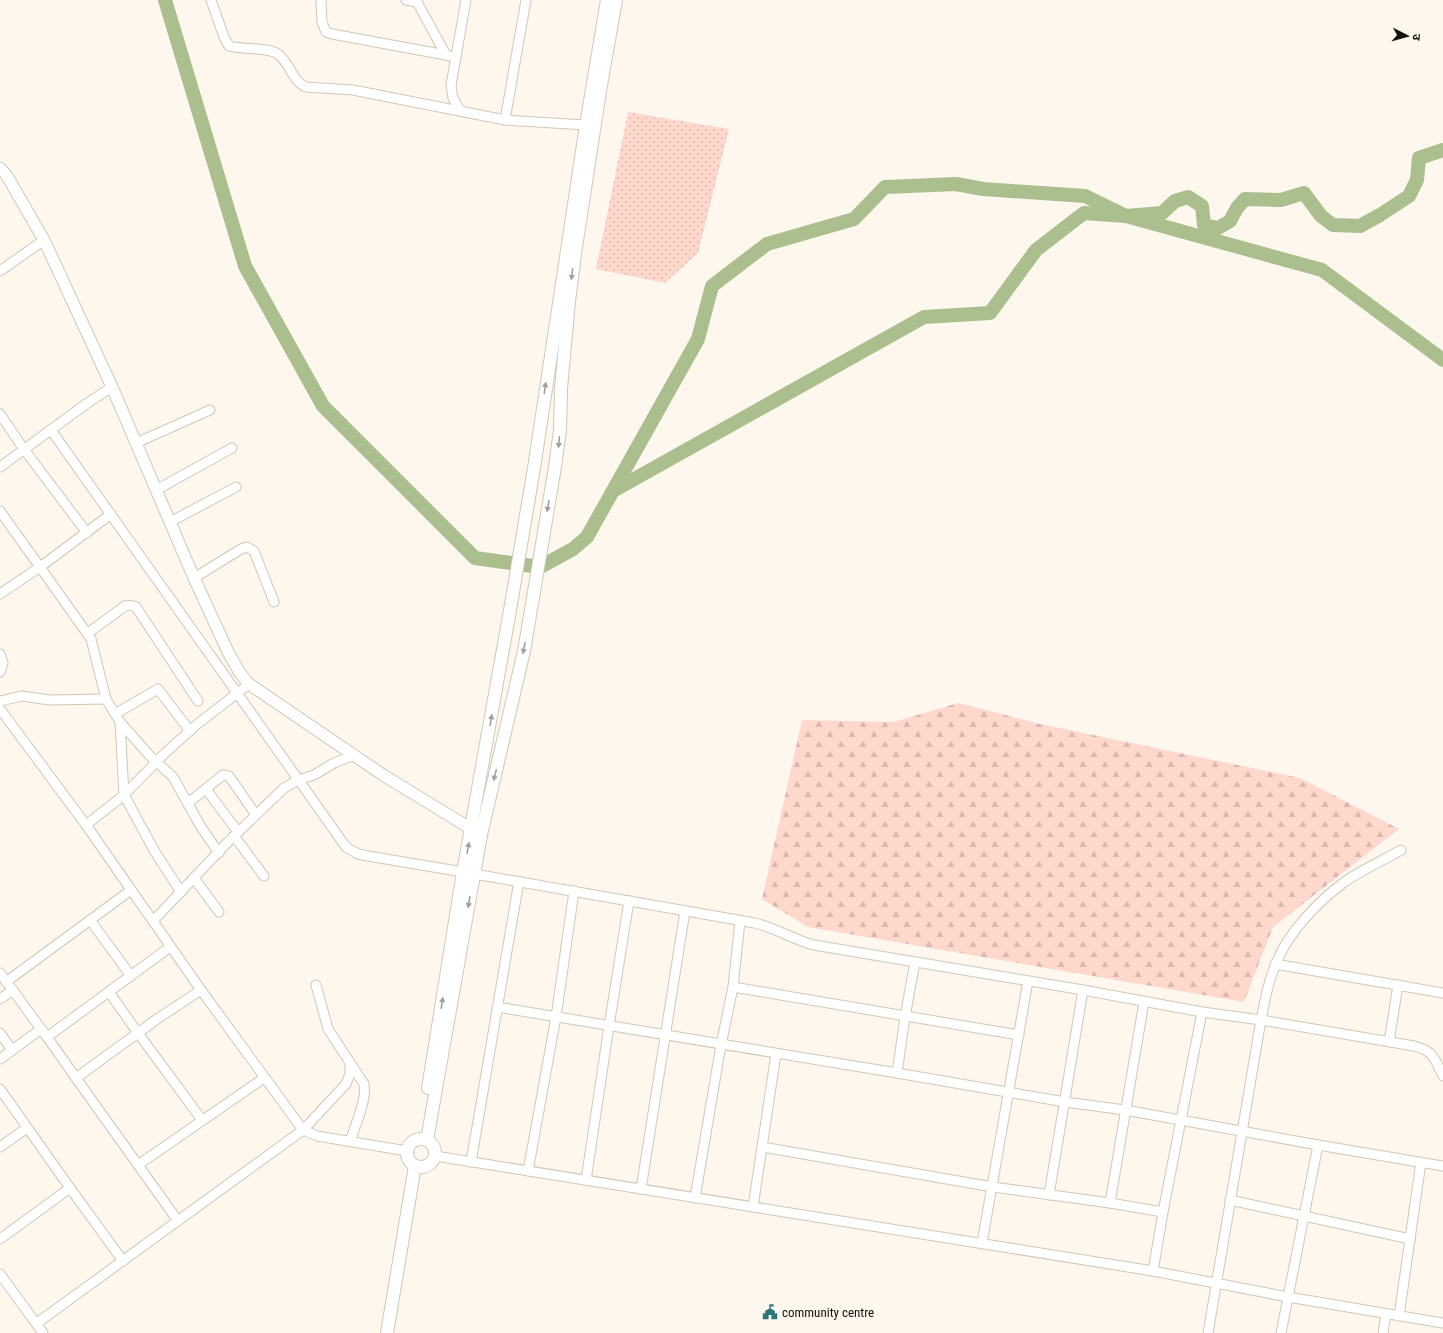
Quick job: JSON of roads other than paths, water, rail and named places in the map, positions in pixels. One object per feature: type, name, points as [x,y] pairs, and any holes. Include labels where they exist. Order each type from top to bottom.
[{"type":"main road","points":[[423,1139],[476,832],[534,468],[586,125],[607,0]]},
{"type":"main road","points":[[476,832],[520,668],[555,467],[560,430],[561,390],[574,254],[616,0]]},
{"type":"main road","points":[[423,1139],[430,1142],[434,1148],[435,1156],[430,1164],[419,1167],[407,1158],[406,1151],[413,1141],[423,1139]]},
{"type":"main road","points":[[388,1333],[419,1167]]},
{"type":"main road","points":[[395,1333],[419,1167]]},
{"type":"street","points":[[211,0],[224,37],[229,46],[274,52],[282,58],[297,81],[306,87],[353,90],[505,120],[586,125]]},
{"type":"street","points":[[321,0],[322,22],[326,32],[455,58]]},
{"type":"street","points":[[406,0],[419,3],[446,55]]},
{"type":"street","points":[[460,111],[453,98],[451,85],[466,0]]},
{"type":"street","points":[[505,120],[526,0]]},
{"type":"street","points":[[0,168],[44,240],[112,387],[194,578],[234,663],[249,684],[382,775],[476,832]]},
{"type":"street","points":[[0,271],[44,240]]},
{"type":"street","points":[[0,466],[112,387]]},
{"type":"street","points":[[136,443],[210,410]]},
{"type":"street","points":[[0,414],[87,533]]},
{"type":"street","points":[[51,430],[336,834],[346,847],[352,851],[368,856],[740,921],[764,926],[798,941],[814,946],[1083,990],[1202,1012],[1261,1020],[1414,1046],[1427,1050],[1434,1058],[1443,1076]]},
{"type":"street","points":[[156,490],[232,448]]},
{"type":"street","points":[[170,522],[236,487]]},
{"type":"street","points":[[0,511],[88,634],[93,645],[106,699],[117,718],[157,762],[173,777],[201,827],[218,853]]},
{"type":"street","points":[[0,594],[87,533],[110,514]]},
{"type":"street","points":[[194,578],[241,549],[247,547],[254,551],[274,602]]},
{"type":"street","points":[[88,634],[125,606],[133,605],[136,607],[198,701]]},
{"type":"street","points":[[0,654],[3,663],[0,672]]},
{"type":"street","points":[[86,825],[124,795],[190,731],[249,684]]},
{"type":"street","points":[[117,718],[158,689],[190,731]]},
{"type":"street","points":[[0,701],[12,697],[22,696],[50,700],[106,699]]},
{"type":"street","points":[[0,709],[86,825],[170,947],[303,1130],[317,1136],[406,1151]]},
{"type":"street","points":[[117,718],[124,795],[155,852],[181,892]]},
{"type":"street","points":[[153,922],[236,834],[284,788],[298,780],[314,775],[334,763],[354,755]]},
{"type":"street","points":[[188,803],[223,775],[226,775],[256,815]]},
{"type":"street","points":[[206,789],[264,876]]},
{"type":"street","points":[[1208,1333],[1261,1020],[1269,982],[1275,964],[1296,928],[1330,894],[1343,883],[1401,850]]},
{"type":"street","points":[[194,878],[219,912]]},
{"type":"street","points":[[471,1162],[518,881]]},
{"type":"street","points":[[6,982],[131,890]]},
{"type":"street","points":[[528,1171],[556,1017],[574,891]]},
{"type":"street","points":[[586,1180],[629,901]]},
{"type":"street","points":[[641,1189],[685,911]]},
{"type":"street","points":[[90,920],[131,976]]},
{"type":"street","points":[[695,1198],[721,1045],[733,987],[740,921]]},
{"type":"street","points":[[47,1037],[170,947]]},
{"type":"street","points":[[897,1073],[915,962]]},
{"type":"street","points":[[1275,964],[1443,993]]},
{"type":"street","points":[[0,973],[178,1221]]},
{"type":"street","points":[[982,1243],[1028,981]]},
{"type":"street","points":[[316,985],[328,1029],[360,1078],[365,1089],[350,1141]]},
{"type":"street","points":[[1389,1042],[1398,985]]},
{"type":"street","points":[[733,987],[1019,1035]]},
{"type":"street","points":[[0,1000],[13,990]]},
{"type":"street","points":[[76,1078],[201,990]]},
{"type":"street","points":[[1049,1195],[1083,990]]},
{"type":"street","points":[[109,992],[202,1120]]},
{"type":"street","points":[[1110,1203],[1144,1002]]},
{"type":"street","points":[[497,1007],[1009,1093],[1125,1110],[1443,1166]]},
{"type":"street","points":[[1153,1271],[1180,1120],[1202,1012]]},
{"type":"street","points":[[0,1059],[41,1029]]},
{"type":"street","points":[[0,1033],[12,1050]]},
{"type":"street","points":[[753,1207],[776,1054]]},
{"type":"street","points":[[37,1323],[303,1130],[346,1084],[350,1074],[350,1063]]},
{"type":"street","points":[[138,1165],[264,1078]]},
{"type":"street","points":[[0,1089],[123,1261]]},
{"type":"street","points":[[0,1147],[27,1128]]},
{"type":"street","points":[[1281,1333],[1318,1145]]},
{"type":"street","points":[[762,1147],[993,1187],[1163,1212]]},
{"type":"street","points":[[435,1156],[1153,1271],[1288,1297],[1443,1323]]},
{"type":"street","points":[[1399,1316],[1422,1162]]},
{"type":"street","points":[[0,1239],[70,1188]]},
{"type":"street","points":[[1230,1200],[1410,1239]]},
{"type":"street","points":[[0,1274],[43,1333]]},
{"type":"street","points":[[1383,1333],[1386,1314]]},
{"type":"waterway","points":[[165,0],[245,266],[323,406],[475,558],[540,567],[573,549],[587,537],[698,339],[712,286],[767,244],[854,219],[885,187],[956,184],[983,189],[1085,196],[1126,216],[1162,213],[1175,201],[1188,197],[1202,206],[1204,225],[1218,228],[1230,221],[1237,208],[1245,199],[1281,200],[1304,193],[1321,216],[1333,225],[1360,226],[1409,196],[1417,180],[1419,158],[1443,150]]},
{"type":"waterway","points":[[613,491],[924,317],[990,313],[1036,250],[1084,213],[1126,216],[1322,270],[1443,360]]},
{"type":"place","name":"community centre","points":[[770,1312]]}]
